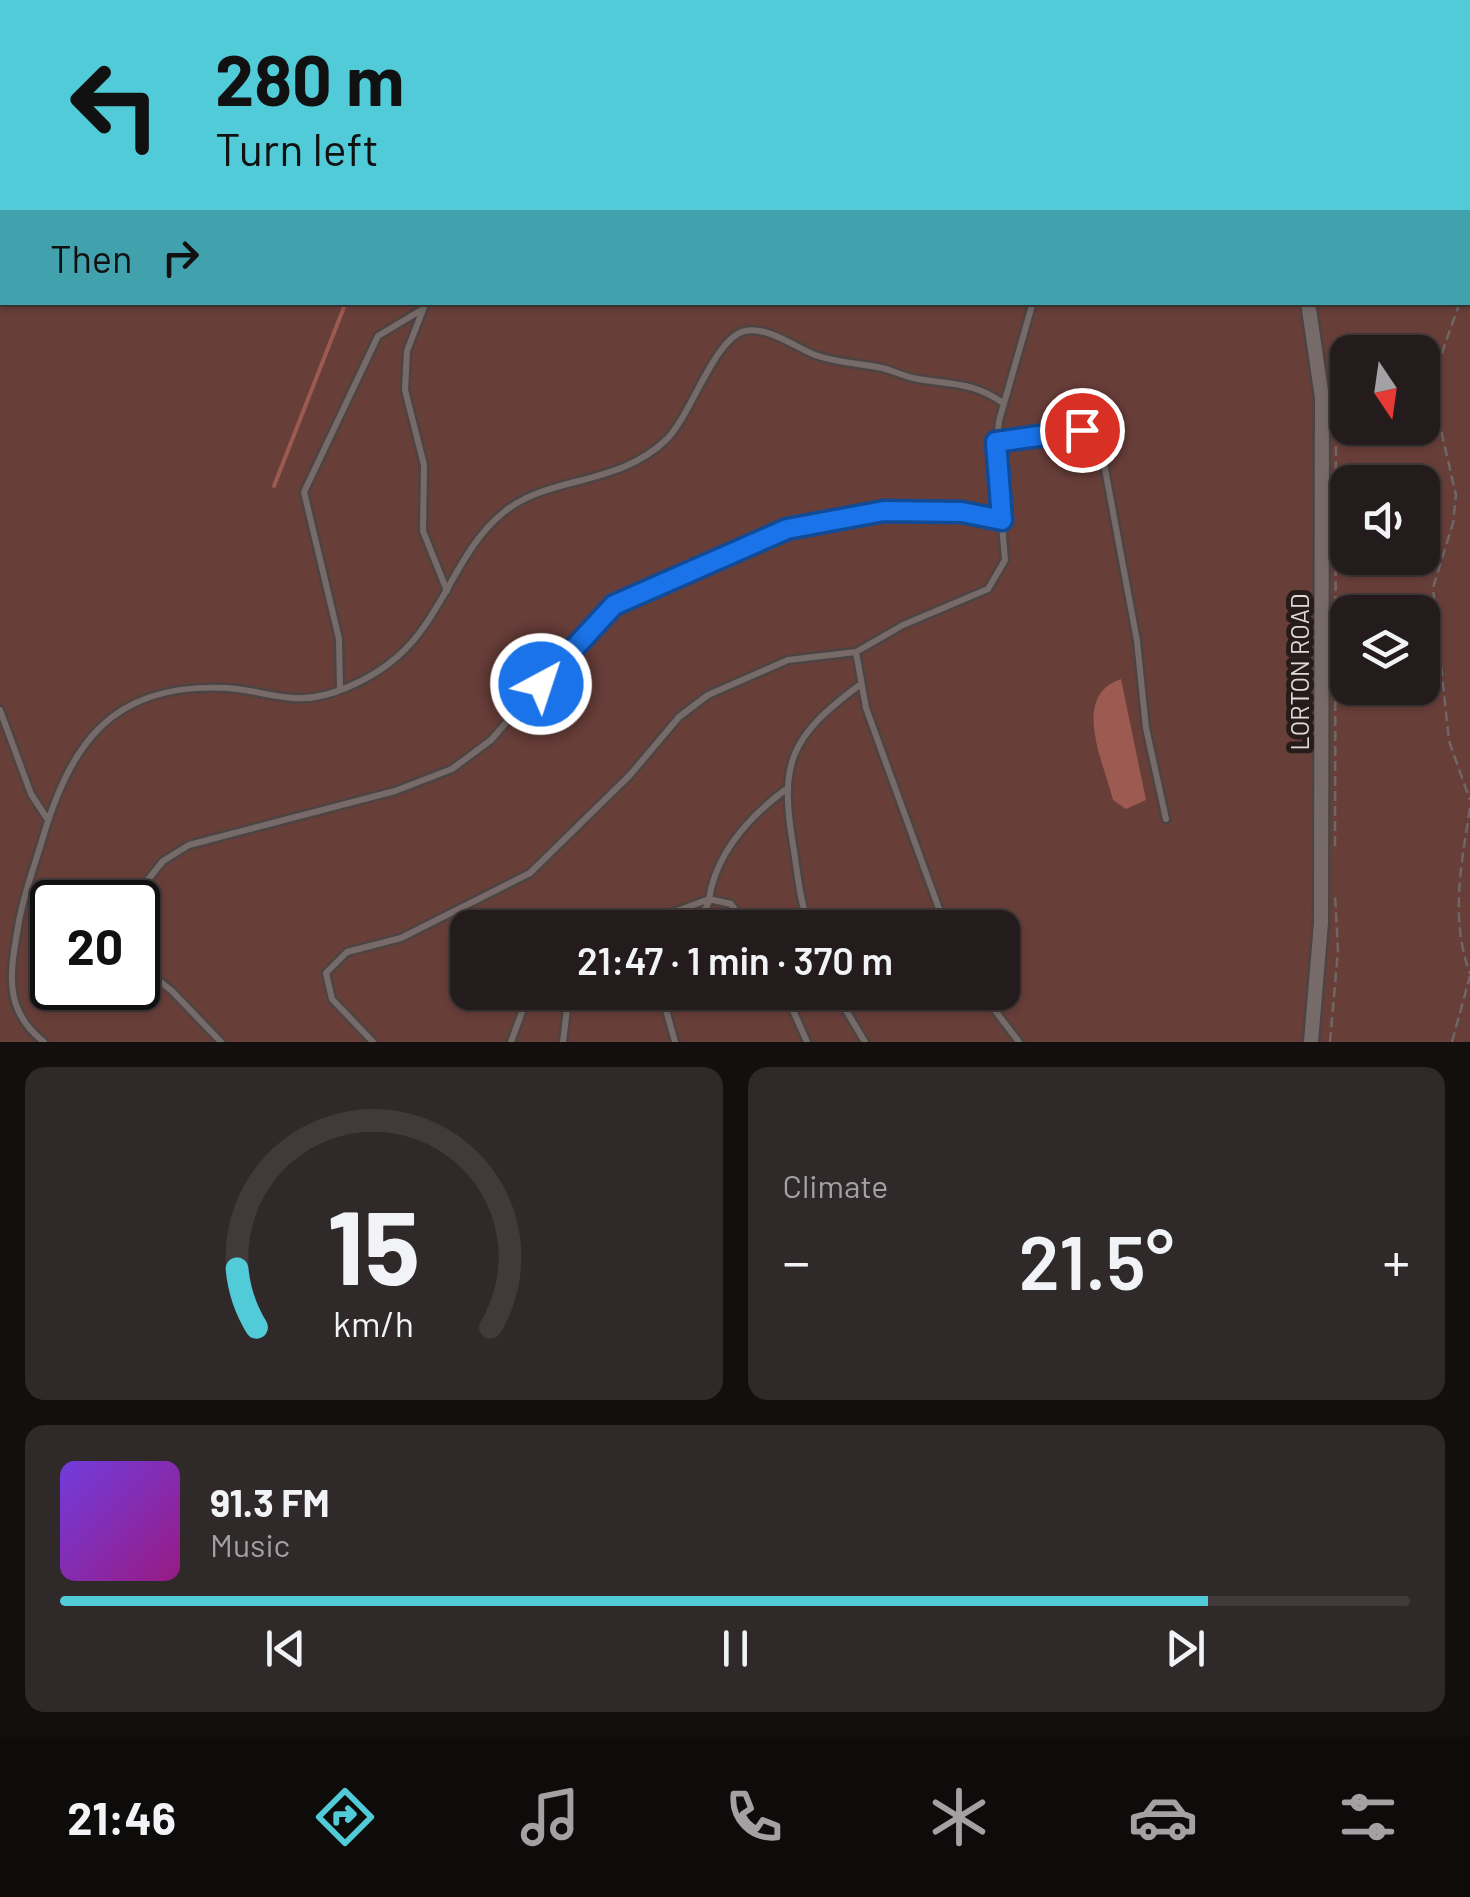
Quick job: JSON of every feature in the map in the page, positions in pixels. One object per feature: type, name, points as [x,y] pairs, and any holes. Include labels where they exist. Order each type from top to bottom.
[{"type":"street","name":"LORTON ROAD","points":[[1308,305],[1322,398],[1321,923],[1311,1042]]},
{"type":"lane","points":[[372,1042],[332,999],[326,974],[347,952],[401,938],[530,873],[708,694],[788,660],[856,652],[891,631],[988,590],[1005,560],[996,442],[1002,403],[1032,305]]},
{"type":"lane","points":[[425,306],[407,351],[405,390],[424,465],[423,531],[448,591]]},
{"type":"lane","points":[[340,689],[339,639],[304,492],[378,336],[425,306]]},
{"type":"lane","points":[[44,1042],[14,1010],[9,978],[19,918],[48,820],[80,747],[104,722],[132,706],[204,688],[299,699],[340,689],[400,655],[448,591],[486,530],[506,510],[529,497],[620,470],[669,438],[722,348],[743,331],[760,331],[840,362],[881,368],[913,379],[980,387],[1002,403]]},
{"type":"lane","points":[[996,442],[1082,430],[1100,442],[1112,525],[1138,641],[1146,728],[1166,818]]},
{"type":"lane","points":[[147,880],[163,860],[189,844],[395,791],[452,768],[491,740],[603,614],[704,563],[787,529],[845,515],[926,510],[1002,520]]},
{"type":"lane","points":[[856,652],[860,684],[897,803],[939,910]]},
{"type":"lane","points":[[803,910],[786,772],[818,716],[860,684]]},
{"type":"lane","points":[[0,710],[31,794],[48,820]]},
{"type":"lane","points":[[705,910],[712,880],[749,817],[786,789]]},
{"type":"lane","points":[[680,910],[710,899],[731,904],[735,910]]},
{"type":"lane","points":[[160,981],[221,1042]]},
{"type":"lane","points":[[510,1042],[522,1010]]},
{"type":"lane","points":[[563,1042],[567,1010]]},
{"type":"lane","points":[[665,1010],[676,1042]]},
{"type":"lane","points":[[793,1010],[807,1042]]},
{"type":"lane","points":[[846,1010],[865,1042]]},
{"type":"lane","points":[[995,1010],[1020,1042]]},
{"type":"path","points":[[1459,305],[1434,375],[1435,404],[1456,495],[1453,523],[1433,588],[1448,741],[1470,800]]},
{"type":"path","points":[[1452,1042],[1470,975],[1458,940],[1456,902],[1470,808]]},
{"type":"shaded area","points":[[0,305],[1470,305],[1470,1042],[0,1042]]},
{"type":"shaded area","points":[[1121,679],[1146,800],[1126,809],[1113,800],[1094,732],[1097,700],[1106,688]]},
{"type":"waterway","points":[[274,486],[345,305]]},
{"type":"route","points":[[541,684],[588,628],[614,605],[686,570],[787,529],[845,515],[884,511],[962,512],[1002,520],[996,442],[1082,430]]}]
